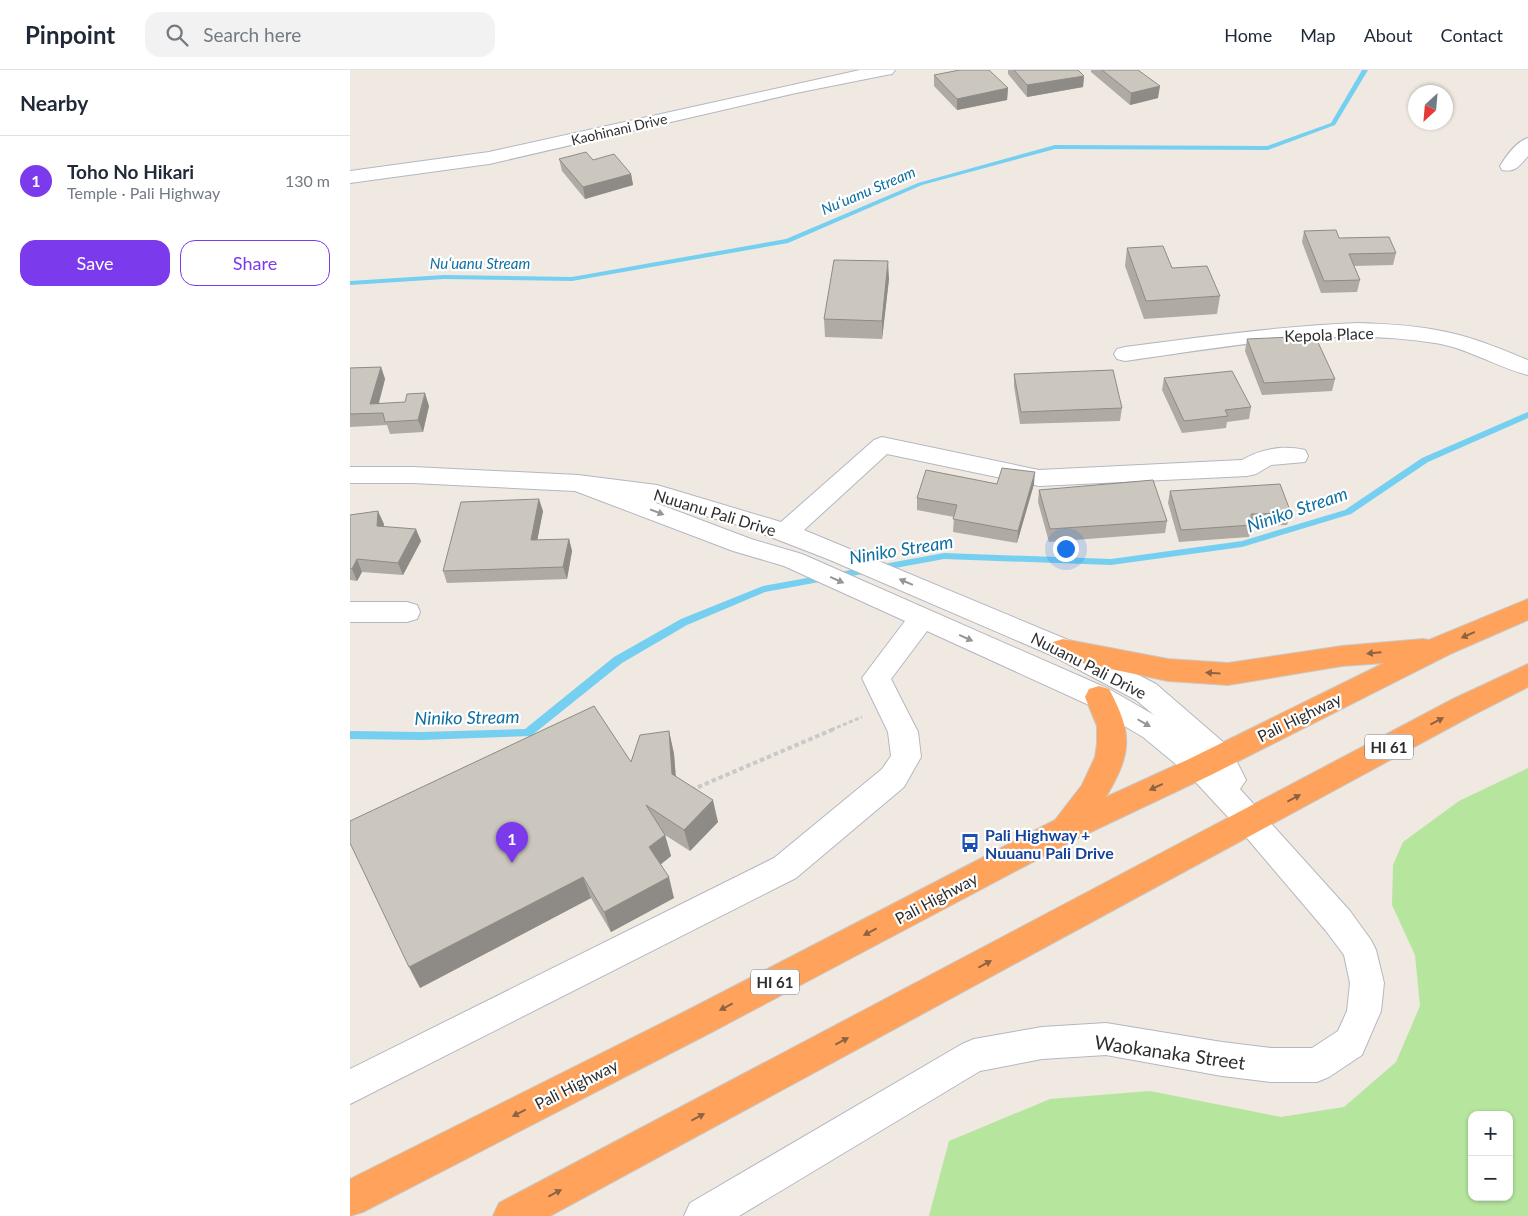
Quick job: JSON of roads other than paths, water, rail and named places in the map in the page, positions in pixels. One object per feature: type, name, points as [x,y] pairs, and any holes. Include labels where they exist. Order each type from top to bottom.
[{"type":"highway","points":[[1502,620],[1528,599]]},
{"type":"highway","name":"Pali Highway","points":[[350,1199],[698,1022],[1065,830],[1210,761],[1440,647],[1528,609]]},
{"type":"highway","points":[[1063,649],[1168,670],[1228,674],[1342,656],[1440,647]]},
{"type":"highway","name":"HI 61","points":[[512,1216],[1463,707],[1528,675]]},
{"type":"highway","points":[[1065,830],[1092,794],[1110,759],[1112,729],[1099,697]]},
{"type":"street","name":"Kaohinani Drive","points":[[350,176],[404,172],[489,158],[886,70]]},
{"type":"street","points":[[1509,166],[1528,144]]},
{"type":"street","name":"Kepola Place","points":[[1125,354],[1312,332],[1372,331],[1434,336],[1473,345],[1528,368]]},
{"type":"street","points":[[785,533],[882,445],[1039,478],[1247,468],[1266,457],[1296,456]]},
{"type":"street","name":"Nuuanu Pali Drive","points":[[350,475],[413,475],[578,483],[656,492],[785,533],[1063,649],[1146,692],[1210,761],[1251,822]]},
{"type":"street","name":"Nuuanu Pali Drive","points":[[578,483],[742,545],[793,560],[1099,697],[1210,761]]},
{"type":"street","points":[[350,612],[407,612]]},
{"type":"street","points":[[350,1087],[785,868],[893,778],[906,757],[903,732],[876,678],[922,618]]},
{"type":"street","name":"Waokanaka Street","points":[[703,1216],[974,1056],[1042,1043],[1106,1039],[1222,1059],[1271,1065],[1317,1065],[1350,1043],[1364,1011],[1367,983],[1359,950],[1338,921],[1251,822]]},
{"type":"waterway","name":"Nuʻuanu Stream","points":[[350,283],[444,277],[572,279],[788,241],[920,184],[1055,147],[1268,148],[1333,124],[1365,70]]},
{"type":"waterway","name":"Niniko Stream","points":[[350,735],[421,736],[527,733],[618,660],[684,622],[763,589],[944,556],[1111,562],[1242,544],[1348,512],[1425,460],[1528,415]]},
{"type":"place","name":"Pali Highway + Nuuanu Pali Drive","points":[[970,843]]},
{"type":"place","name":"Toho No Hikari","points":[[512,863]]}]
